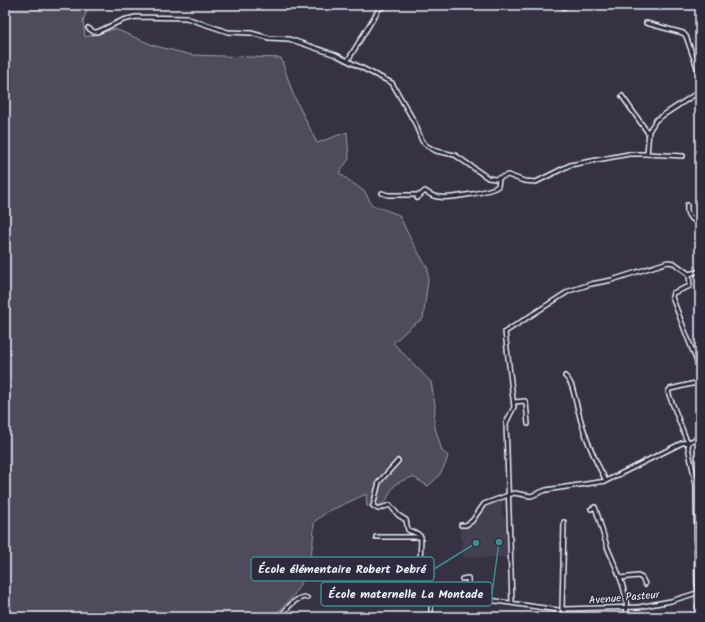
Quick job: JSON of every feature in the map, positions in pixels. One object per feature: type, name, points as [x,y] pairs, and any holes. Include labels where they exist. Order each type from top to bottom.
[{"type":"street","points":[[348,60],[379,9],[387,5]]},
{"type":"street","points":[[88,28],[93,32],[97,32],[123,20],[136,17],[186,18],[228,32],[251,33],[269,38],[289,39],[348,60],[396,87],[415,123],[422,141],[427,146],[436,151],[455,155],[488,178],[499,179],[508,175],[524,181],[536,182],[570,166],[629,154],[683,156]]},
{"type":"street","points":[[646,23],[683,33],[686,36],[700,76]]},
{"type":"street","points":[[648,133],[656,120],[682,105],[700,91]]},
{"type":"street","points":[[622,96],[648,133],[648,154]]},
{"type":"street","points":[[382,193],[388,195],[420,194],[425,192],[438,197],[456,197],[495,188],[499,184],[499,179]]},
{"type":"street","points":[[417,198],[420,194]]},
{"type":"street","points":[[687,205],[686,214],[688,217],[700,223]]},
{"type":"street","points":[[512,602],[506,420],[513,411],[514,402],[505,332],[548,303],[579,287],[612,280],[668,262],[674,263],[689,274],[700,272]]},
{"type":"street","points":[[689,274],[690,286],[673,293],[672,297],[700,370]]},
{"type":"street","points":[[565,376],[573,387],[583,432],[591,453],[606,481]]},
{"type":"street","points":[[696,617],[699,592],[697,573],[696,485],[688,447],[689,442],[686,439],[668,392],[670,390],[700,382]]},
{"type":"street","points":[[514,402],[525,401],[528,424]]},
{"type":"street","points":[[461,526],[472,521],[484,504],[514,493],[531,496],[554,489],[606,481],[682,443],[689,442],[700,437]]},
{"type":"street","points":[[398,461],[379,482],[373,506],[378,509],[390,505],[398,515],[406,520],[408,530],[418,534],[421,537]]},
{"type":"street","points":[[591,508],[595,507],[620,578],[627,608],[626,617]]},
{"type":"street","points":[[553,609],[558,615],[561,609],[564,522]]},
{"type":"street","points":[[376,537],[421,537]]},
{"type":"street","points":[[421,537],[420,564],[431,598],[431,617]]},
{"type":"street","points":[[350,564],[420,564]]},
{"type":"street","points":[[340,571],[351,594],[378,597],[384,595],[404,595],[431,598]]},
{"type":"street","points":[[620,578],[638,576],[642,578],[644,584]]},
{"type":"street","name":"Avenue Pasteur","points":[[462,579],[469,580],[470,595],[482,599],[512,602],[553,609],[572,610],[627,608],[657,604],[699,592]]},
{"type":"street","points":[[278,617],[286,611],[295,600],[304,597],[307,598]]},
{"type":"street","points":[[561,609],[564,616],[572,610]]},
{"type":"shaded area","points":[[5,5],[89,5],[83,21],[85,37],[115,29],[155,46],[192,55],[281,58],[293,94],[317,143],[347,132],[349,159],[339,173],[365,192],[372,205],[399,215],[428,269],[423,319],[413,325],[393,343],[431,382],[435,405],[434,424],[442,451],[448,456],[445,465],[438,476],[428,486],[413,477],[401,481],[395,485],[383,504],[367,506],[366,494],[327,512],[314,522],[312,550],[304,576],[299,587],[291,598],[271,617],[5,617]]},
{"type":"shaded area","points":[[499,500],[502,501],[502,518],[505,518],[507,557],[463,558],[460,527],[468,527],[484,505]]},
{"type":"place","name":"École maternelle La Montade","points":[[499,542]]},
{"type":"place","name":"École élémentaire Robert Debré","points":[[476,543]]}]
